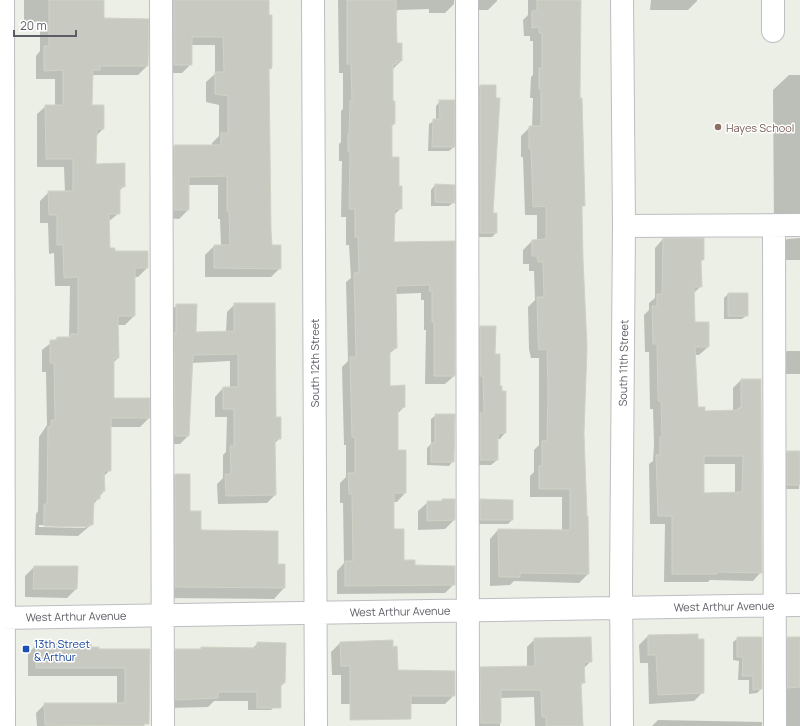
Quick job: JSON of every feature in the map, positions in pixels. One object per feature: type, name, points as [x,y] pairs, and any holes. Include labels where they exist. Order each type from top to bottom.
[{"type":"street","points":[[3,0],[1,55],[1,471],[2,660],[4,726]]},
{"type":"street","points":[[162,0],[163,726]]},
{"type":"street","name":"South 12th Street","points":[[313,0],[316,726]]},
{"type":"street","points":[[467,0],[466,610],[468,726]]},
{"type":"street","name":"South 11th Street","points":[[622,0],[624,226],[621,608],[622,726]]},
{"type":"street","points":[[772,31],[773,0]]},
{"type":"street","points":[[774,225],[775,726]]},
{"type":"street","points":[[624,226],[800,225]]},
{"type":"street","name":"West Arthur Avenue","points":[[2,618],[800,605]]},
{"type":"building","points":[[49,0],[104,0],[104,18],[149,19],[148,66],[100,66],[100,70],[93,70],[92,105],[104,105],[104,129],[97,129],[96,164],[125,163],[125,187],[120,187],[120,214],[109,214],[110,248],[115,248],[115,251],[148,251],[148,268],[135,268],[135,316],[118,316],[119,358],[114,358],[114,398],[150,398],[150,418],[111,418],[111,471],[104,471],[105,491],[100,492],[100,499],[94,499],[93,525],[88,525],[88,527],[44,526],[44,504],[47,504],[48,427],[51,427],[51,420],[55,420],[54,363],[50,363],[50,340],[57,340],[57,337],[71,337],[71,334],[78,334],[78,277],[64,278],[63,245],[57,245],[57,215],[49,215],[48,191],[73,191],[73,159],[46,159],[45,105],[63,105],[63,70],[44,71],[44,46],[49,46]]},
{"type":"building","points":[[174,0],[269,0],[269,15],[272,15],[272,66],[271,69],[269,69],[271,230],[272,245],[281,245],[281,269],[214,268],[214,245],[230,245],[229,211],[227,211],[227,176],[189,177],[189,210],[174,210],[174,145],[221,145],[221,133],[228,133],[228,96],[215,94],[215,72],[224,72],[223,37],[192,37],[192,65],[174,65]]},
{"type":"building","points":[[347,0],[396,0],[397,43],[402,43],[402,61],[397,61],[397,64],[393,64],[393,101],[395,101],[395,124],[392,124],[392,157],[399,157],[399,186],[402,186],[402,209],[395,209],[394,242],[455,241],[455,376],[434,376],[434,322],[432,322],[432,291],[429,291],[430,285],[396,286],[397,348],[390,350],[390,386],[405,385],[405,407],[398,409],[398,450],[406,450],[406,493],[394,493],[394,529],[404,529],[404,560],[415,560],[415,565],[455,566],[455,585],[345,586],[345,561],[353,561],[352,494],[349,494],[348,473],[355,473],[355,437],[352,437],[350,357],[356,357],[354,273],[359,272],[358,237],[355,237],[355,209],[349,209],[350,152],[348,152],[348,134],[350,101],[352,101],[351,64],[347,64]]},
{"type":"building","points":[[537,0],[581,0],[580,98],[582,98],[585,206],[582,206],[583,259],[587,347],[584,433],[589,574],[520,573],[520,577],[499,577],[498,529],[570,530],[570,489],[539,489],[539,466],[542,466],[542,441],[547,440],[548,391],[547,349],[539,350],[538,340],[537,297],[544,297],[543,262],[538,262],[537,256],[532,256],[532,240],[546,239],[546,206],[533,207],[531,149],[529,149],[529,126],[541,126],[541,89],[539,89],[539,68],[542,68],[542,33],[539,33],[539,27],[532,28],[532,11],[537,10]]},
{"type":"building","points":[[480,85],[496,85],[496,98],[500,98],[493,213],[497,213],[497,233],[480,233]]},
{"type":"building","points":[[439,100],[455,100],[455,147],[432,147],[433,119],[440,119]]},
{"type":"building","points":[[435,184],[455,185],[455,203],[435,202]]},
{"type":"building","points":[[663,238],[704,238],[704,260],[701,260],[702,287],[694,287],[695,322],[709,322],[709,347],[695,347],[698,407],[705,407],[705,411],[738,410],[738,408],[741,408],[741,379],[761,379],[762,573],[717,572],[717,574],[672,574],[672,516],[658,516],[656,455],[660,455],[660,437],[662,437],[661,401],[658,401],[657,344],[653,344],[652,306],[657,306],[657,294],[662,294]],"holes":[[[704,456],[743,456],[742,492],[704,493]]]},
{"type":"building","points":[[728,293],[748,293],[748,316],[728,316]]},
{"type":"building","points":[[234,303],[275,303],[276,417],[281,417],[281,439],[275,439],[276,495],[226,496],[225,474],[231,474],[230,446],[234,446],[234,409],[223,409],[223,387],[238,387],[238,354],[193,355],[189,436],[175,436],[174,333],[176,333],[176,304],[197,304],[196,332],[234,331]]},
{"type":"building","points":[[480,326],[496,326],[495,354],[500,354],[500,386],[502,386],[502,391],[506,391],[506,433],[498,433],[498,460],[480,460],[480,413],[484,413],[483,376],[480,376]]},
{"type":"building","points":[[435,414],[455,414],[454,462],[431,462],[431,443],[435,443]]},
{"type":"building","points":[[787,451],[800,451],[800,485],[787,485]]},
{"type":"building","points":[[175,474],[190,474],[190,511],[201,511],[201,530],[278,531],[278,564],[285,564],[285,588],[175,587]]},
{"type":"building","points":[[442,499],[455,499],[455,520],[427,521],[427,501],[442,501]]},
{"type":"building","points":[[480,499],[513,500],[513,520],[480,520]]},
{"type":"building","points":[[34,566],[78,566],[77,589],[33,589]]},
{"type":"building","points":[[698,634],[698,639],[704,639],[704,693],[658,695],[656,655],[648,655],[648,635]]},
{"type":"building","points":[[591,637],[592,662],[584,662],[585,683],[581,683],[583,726],[546,726],[546,717],[542,717],[541,690],[501,690],[501,723],[481,723],[480,667],[535,666],[534,638]]},
{"type":"building","points":[[737,637],[762,637],[762,689],[753,690],[753,676],[742,676],[743,657],[737,657]]},
{"type":"building","points":[[787,637],[800,637],[800,687],[787,688]]},
{"type":"building","points":[[393,640],[393,647],[397,646],[398,670],[455,671],[455,696],[411,696],[411,719],[350,720],[350,666],[341,666],[340,642]]},
{"type":"building","points":[[257,642],[286,643],[285,683],[281,683],[281,708],[257,708],[257,692],[218,692],[218,698],[175,700],[175,649],[201,649],[201,647],[257,648]]},
{"type":"building","points":[[36,644],[91,644],[91,647],[99,647],[99,649],[150,649],[149,724],[144,724],[144,726],[45,725],[44,703],[125,703],[125,668],[36,668]]},
{"type":"place","name":"Hayes School","points":[[718,127]]},
{"type":"place","name":"13th Street & Arthur","points":[[26,649]]}]
